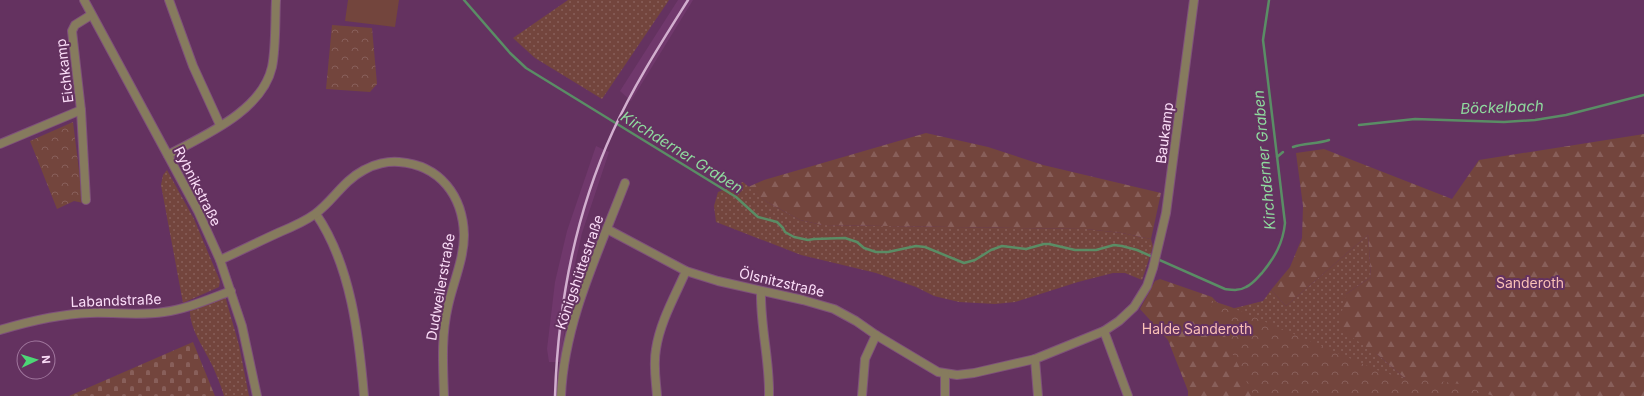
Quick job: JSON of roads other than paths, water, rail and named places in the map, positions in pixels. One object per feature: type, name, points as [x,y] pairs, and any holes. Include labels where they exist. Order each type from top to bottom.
[{"type":"street","name":"Rybnikstraße","points":[[84,0],[198,211],[220,260],[242,326],[257,396]]},
{"type":"street","points":[[168,0],[193,66],[220,126]]},
{"type":"street","points":[[168,155],[238,115],[251,104],[264,87],[269,78],[272,66],[276,0]]},
{"type":"street","name":"Baukamp","points":[[945,374],[957,375],[974,373],[1035,360],[1104,331],[1119,321],[1138,303],[1147,286],[1153,268],[1170,189],[1194,0]]},
{"type":"street","name":"Eichkamp","points":[[86,200],[81,110],[72,31],[75,25],[91,15]]},
{"type":"street","name":"Eichkamp","points":[[0,144],[81,110]]},
{"type":"street","name":"Dudweilerstraße","points":[[220,260],[316,214],[350,179],[365,169],[386,162],[413,164],[425,168],[443,180],[451,190],[461,212],[464,236],[460,260],[445,318],[443,344],[444,396]]},
{"type":"street","name":"Königshüttestraße","points":[[561,396],[565,363],[577,310],[624,183]]},
{"type":"street","points":[[316,214],[334,249],[353,308],[360,345],[364,396]]},
{"type":"street","name":"Ölsnitzstraße","points":[[607,229],[686,271],[718,281],[822,304],[856,321],[932,370],[945,374]]},
{"type":"street","points":[[657,396],[655,359],[657,344],[662,328],[686,271]]},
{"type":"street","name":"Labandstraße","points":[[0,330],[61,314],[138,314],[163,312],[182,308],[231,291]]},
{"type":"street","points":[[761,291],[760,312],[769,380],[769,396]]},
{"type":"street","points":[[1104,331],[1128,396]]},
{"type":"street","points":[[862,396],[865,360],[876,335]]},
{"type":"street","points":[[1035,360],[1038,396]]},
{"type":"street","points":[[945,374],[945,396]]},
{"type":"waterway","name":"Kirchderner Graben","points":[[464,0],[510,53],[526,68],[736,197],[758,217],[777,222],[785,232],[794,237],[808,240],[845,238],[857,242],[864,248],[876,252],[888,252],[916,246],[925,247],[964,263],[975,260],[991,250],[1002,246],[1026,249],[1049,244],[1075,250],[1096,250],[1114,245],[1137,250],[1225,289],[1236,290],[1251,284],[1267,267],[1280,243],[1285,223],[1263,40],[1269,0]]},
{"type":"waterway","name":"Böckelbach","points":[[1359,125],[1415,119],[1504,122],[1535,120],[1566,115],[1644,95]]},
{"type":"waterway","name":"Böckelbach","points":[[1293,147],[1329,140]]},
{"type":"waterway","name":"Kirchderner Graben","points":[[1277,157],[1283,152]]},
{"type":"railway","points":[[555,396],[560,328],[565,294],[571,261],[588,195],[621,114],[648,64],[688,0]]},
{"type":"park label","name":"Sanderoth","points":[[1530,282]]},
{"type":"park label","name":"Halde Sanderoth","points":[[1197,328]]}]
